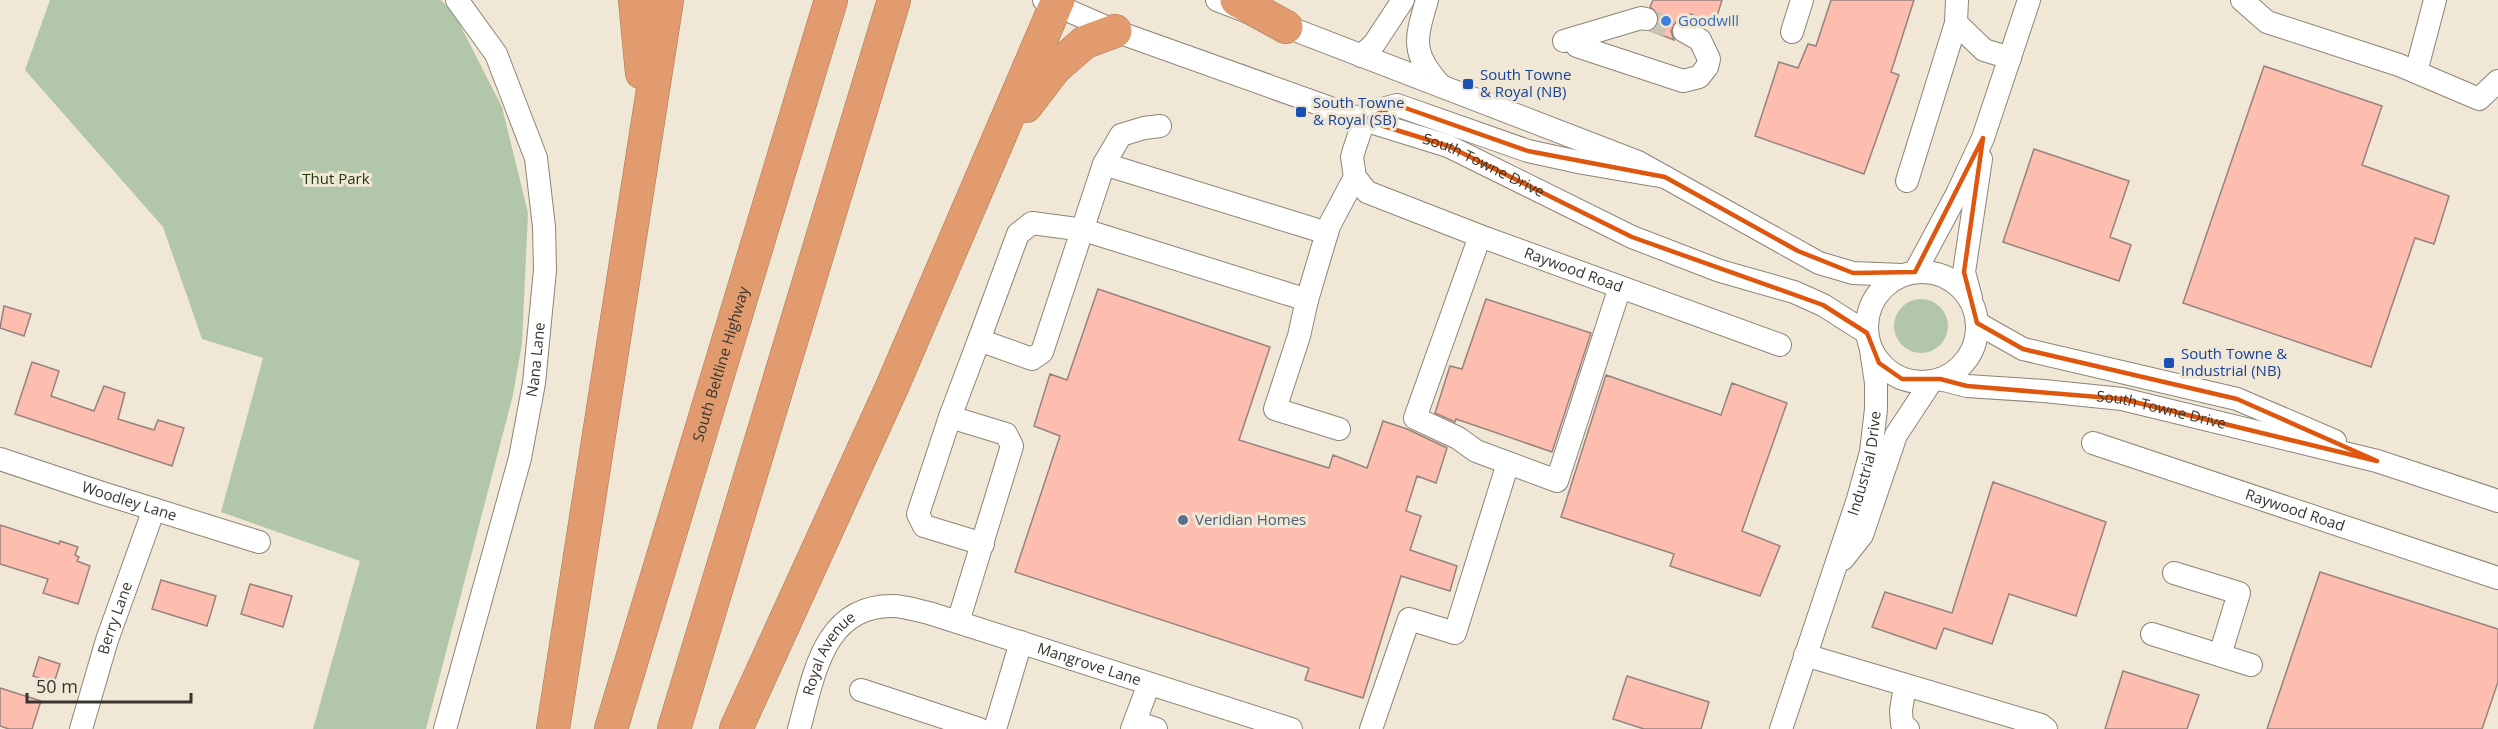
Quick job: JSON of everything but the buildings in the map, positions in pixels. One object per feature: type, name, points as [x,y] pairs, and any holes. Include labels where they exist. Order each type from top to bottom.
[{"type":"highway","points":[[635,0],[645,128]]},
{"type":"highway","points":[[553,729],[645,128],[667,0]]},
{"type":"highway","name":"South Beltline Highway","points":[[611,729],[831,0]]},
{"type":"highway","points":[[674,729],[894,0]]},
{"type":"highway","points":[[1237,0],[1286,27]]},
{"type":"highway","points":[[736,729],[892,387],[994,148],[1053,2]]},
{"type":"highway","points":[[994,148],[1055,68],[1085,42],[1115,31]]},
{"type":"street","name":"Nana Lane","points":[[445,729],[520,458],[534,383],[545,270],[544,227],[536,158],[496,54],[457,0]]},
{"type":"street","points":[[1217,0],[1638,162],[1819,263],[1853,273],[1930,272],[1944,276],[1962,289],[1976,315]]},
{"type":"street","points":[[1361,56],[1374,44],[1402,0]]},
{"type":"street","points":[[1427,0],[1416,44],[1423,64],[1442,87]]},
{"type":"street","points":[[1792,32],[1802,0]]},
{"type":"street","points":[[1907,181],[1956,23],[1957,0]]},
{"type":"street","points":[[1983,138],[1964,272],[1976,315],[1976,339],[1970,354],[1960,367],[1936,380],[1916,382],[1902,379],[1889,373],[1879,363],[1869,342],[1868,315],[1874,298],[1886,284],[1908,274],[1952,203],[1983,138],[2030,0]]},
{"type":"street","points":[[2242,0],[2267,22],[2416,72],[2479,99],[2498,81]]},
{"type":"street","points":[[2416,72],[2435,0]]},
{"type":"street","name":"South Towne Drive","points":[[1053,2],[1115,31],[1364,120],[1448,146],[1632,237],[1719,271],[1794,292],[1823,305],[1869,342]]},
{"type":"street","points":[[1646,20],[1641,18],[1571,43],[1672,79],[1691,80],[1703,73],[1709,59],[1700,40],[1684,31]]},
{"type":"street","points":[[1956,23],[1984,50],[2010,58]]},
{"type":"street","points":[[1339,429],[1275,409],[1299,336],[1306,300],[1327,233],[1361,184],[1352,157],[1364,120],[1382,109],[1397,105],[1528,151],[1665,177]]},
{"type":"street","points":[[979,340],[1032,359],[1042,352],[1104,164],[1121,135],[1160,126]]},
{"type":"street","points":[[1104,164],[1327,233]]},
{"type":"street","name":"Raywood Road","points":[[1361,184],[1480,236],[1780,345]]},
{"type":"street","points":[[983,544],[924,526],[918,514],[950,417],[1018,234],[1032,222],[1084,230],[1306,300]]},
{"type":"street","points":[[1480,236],[1415,418],[1458,438],[1476,451],[1557,481],[1620,287]]},
{"type":"street","name":"South Towne Drive","points":[[1976,315],[2023,349],[2237,399],[2304,426],[2378,461]]},
{"type":"street","name":"Industrial Drive","points":[[1780,729],[1858,499],[1870,452],[1876,408],[1876,383],[1869,342]]},
{"type":"street","name":"South Towne Drive","points":[[1936,380],[1967,386],[2122,399],[2378,461],[2498,501]]},
{"type":"street","name":"Industrial Drive","points":[[1832,572],[1862,535],[1896,435],[1936,380]]},
{"type":"street","points":[[950,417],[1006,434],[1012,446],[958,622]]},
{"type":"street","name":"Raywood Road","points":[[2093,442],[2498,578]]},
{"type":"street","name":"Woodley Lane","points":[[0,459],[259,542]]},
{"type":"street","points":[[1371,729],[1409,619],[1455,633],[1508,463]]},
{"type":"street","name":"Berry Lane","points":[[81,729],[107,640],[154,509]]},
{"type":"street","points":[[2174,573],[2239,593],[2220,655]]},
{"type":"street","name":"Mangrove Lane","points":[[886,606],[894,605],[918,610],[958,622],[1276,727]]},
{"type":"street","name":"Royal Avenue","points":[[799,729],[817,664],[834,632],[850,617],[871,607],[886,606]]},
{"type":"street","points":[[2152,634],[2251,665]]},
{"type":"street","points":[[995,729],[1021,642]]},
{"type":"street","points":[[1805,655],[2041,725],[2046,729]]},
{"type":"street","points":[[1141,727],[1149,684]]},
{"type":"street","points":[[1905,686],[1901,710],[1902,724],[1908,729]]},
{"type":"street","points":[[861,690],[979,729]]},
{"type":"highlighted area","points":[[1397,105],[1528,151],[1665,177],[1798,251],[1853,273],[1915,272],[1983,138],[1964,272],[1977,323],[2023,349],[2237,399],[2377,461],[2122,399],[1967,386],[1940,379],[1902,379],[1879,363],[1867,333],[1823,305],[1632,237],[1448,146],[1364,120]]},
{"type":"green space","name":"Thut Park","points":[[50,0],[441,0],[455,15],[502,107],[528,213],[522,343],[513,395],[426,729],[313,729],[360,561],[221,512],[263,358],[202,339],[163,227],[25,70]]},
{"type":"green space","points":[[1921,299],[1931,301],[1940,307],[1946,316],[1948,326],[1946,336],[1940,345],[1931,351],[1921,353],[1911,351],[1902,345],[1896,336],[1894,326],[1896,316],[1902,307],[1911,301]]},
{"type":"tunnel","points":[[1646,19],[1684,31]]},
{"type":"place","name":"Goodwill","points":[[1666,21]]},
{"type":"place","name":"South Towne & Royal (NB)","points":[[1468,84]]},
{"type":"place","name":"South Towne & Royal (SB)","points":[[1301,112]]},
{"type":"place","name":"South Towne & Industrial (NB)","points":[[2169,363]]},
{"type":"place","name":"Veridian Homes","points":[[1183,520]]}]
